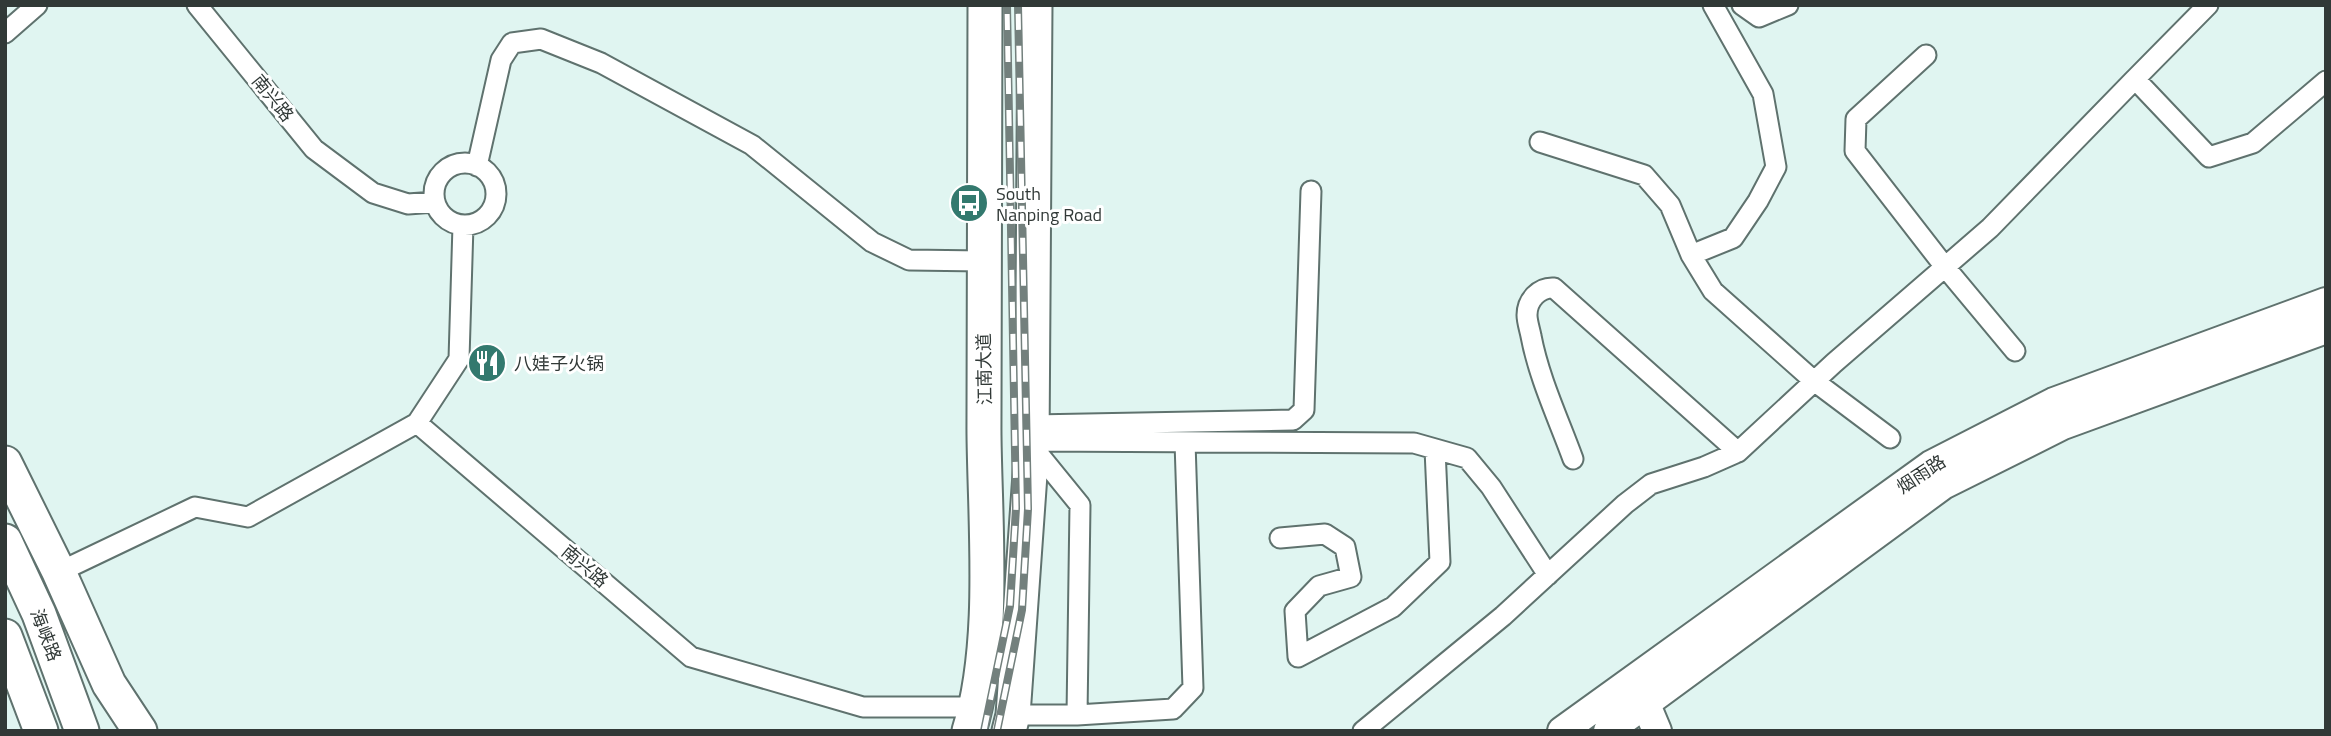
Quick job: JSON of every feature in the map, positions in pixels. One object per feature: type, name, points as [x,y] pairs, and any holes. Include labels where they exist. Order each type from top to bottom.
[{"type":"highway","name":"江南大道","points":[[973,719],[986,617],[983,261],[985,5]]},
{"type":"highway","points":[[1011,723],[1033,437],[1035,5]]},
{"type":"highway","points":[[5,463],[59,572],[108,684],[140,731]]},
{"type":"highway","name":"海峡路","points":[[5,541],[39,614],[82,731]]},
{"type":"highway","points":[[5,636],[38,728]]},
{"type":"main road","name":"烟雨路","points":[[1562,731],[1931,464],[2054,402],[2326,302]]},
{"type":"main road","name":"烟雨路","points":[[1614,729],[1943,485],[2063,425],[2326,329]]},
{"type":"main road","points":[[1635,677],[1657,731]]},
{"type":"main road","points":[[1605,699],[1614,729]]},
{"type":"street","points":[[5,33],[37,5]]},
{"type":"street","name":"南兴路","points":[[197,5],[314,149],[373,193],[408,204],[435,202]]},
{"type":"street","points":[[1692,255],[1733,237],[1758,201],[1776,167],[1763,93],[1713,5]]},
{"type":"street","points":[[1742,5],[1759,17],[1788,5]]},
{"type":"street","points":[[1363,731],[1503,616],[1625,504],[1651,484],[1704,467],[1738,452],[1814,381],[1990,228],[2208,5]]},
{"type":"street","points":[[477,166],[501,60],[512,43],[541,39],[601,63],[752,145],[872,242],[909,260],[983,261]]},
{"type":"street","points":[[1926,55],[1856,119],[1855,150],[1945,267],[2015,351]]},
{"type":"street","points":[[2135,79],[2209,157],[2253,144],[2326,81]]},
{"type":"street","points":[[1540,142],[1644,176],[1670,205],[1692,255],[1713,291],[1814,381],[1890,438]]},
{"type":"street","points":[[458,164],[477,166],[491,178],[495,187],[494,206],[482,220],[463,225],[445,218],[435,202],[436,182],[441,174],[458,164]]},
{"type":"street","points":[[1033,437],[1293,421],[1304,410],[1311,191]]},
{"type":"street","points":[[59,572],[195,507],[248,517],[417,423],[459,359],[463,225]]},
{"type":"street","points":[[1573,459],[1535,359],[1527,315],[1530,303],[1544,287],[1554,288],[1738,452]]},
{"type":"street","name":"南兴路","points":[[417,423],[691,657],[863,707],[973,719]]},
{"type":"street","points":[[1033,437],[1185,442],[1415,443],[1467,458],[1491,487],[1548,575]]},
{"type":"street","points":[[1033,437],[1080,505],[1077,715]]},
{"type":"street","points":[[1011,723],[1077,715],[1173,709],[1193,688],[1185,442]]},
{"type":"street","points":[[1280,538],[1325,534],[1345,547],[1351,577],[1319,586],[1295,611],[1298,657],[1393,607],[1440,562],[1435,449]]},
{"type":"railway","points":[[984,731],[1010,606],[1016,508],[1007,5]]},
{"type":"railway","points":[[997,731],[1022,610],[1028,509],[1018,5]]},
{"type":"place","name":"South Nanping Road","points":[[969,203]]},
{"type":"place","name":"八娃子火锅","points":[[487,363]]}]
